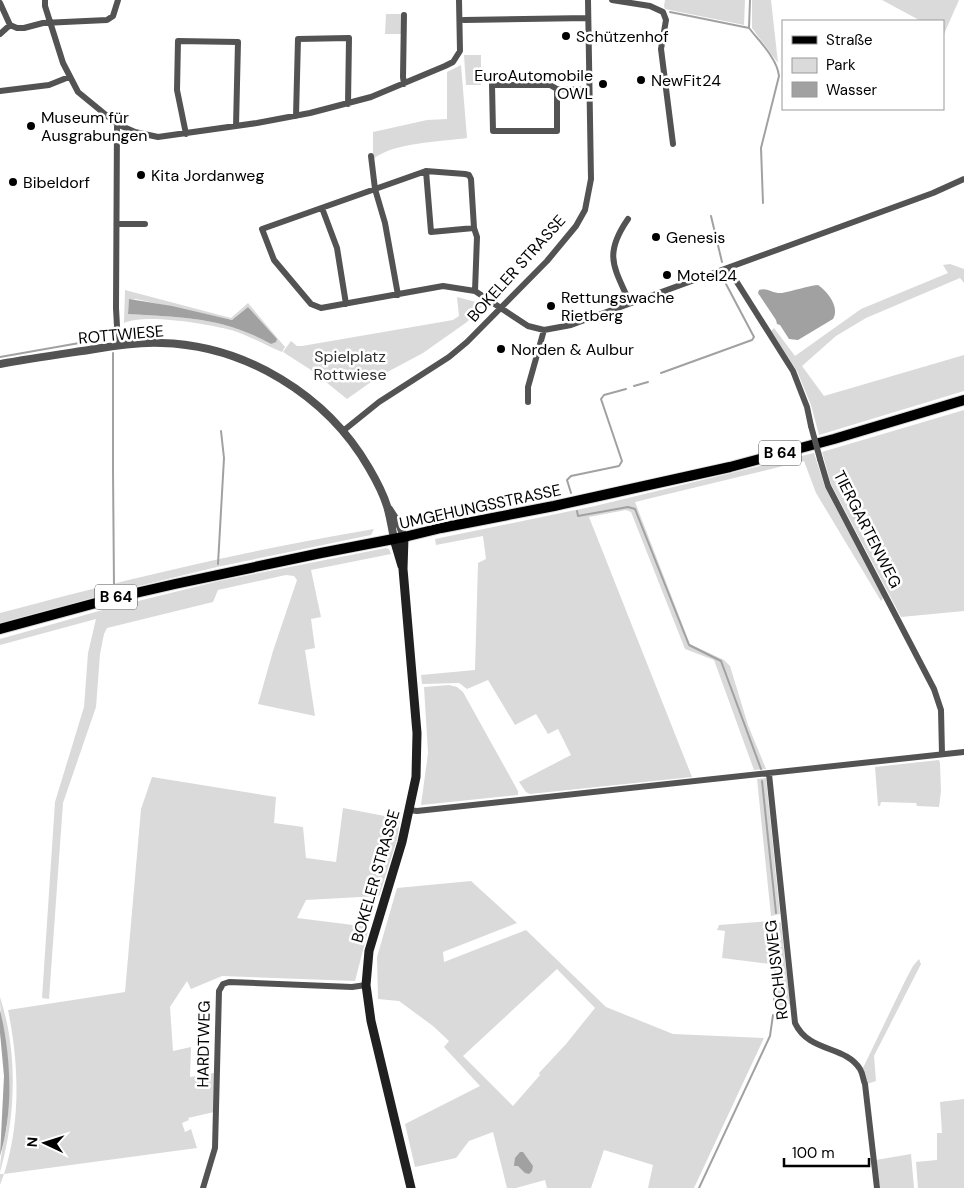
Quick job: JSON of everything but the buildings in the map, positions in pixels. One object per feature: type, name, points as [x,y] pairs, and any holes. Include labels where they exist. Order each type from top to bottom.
[{"type":"main road","name":"UMGEHUNGSSTRASSE","points":[[0,629],[166,586],[321,552],[554,506],[730,466],[834,439],[964,400]]},
{"type":"main road","name":"BOKELER STRASSE","points":[[399,538],[417,733],[416,777],[402,842],[373,934],[366,985],[371,1021],[411,1188]]},
{"type":"street","points":[[45,0],[49,22],[63,63],[78,92],[117,124],[134,132],[158,137],[296,116],[348,104],[371,97],[445,66],[457,57],[460,51],[459,0]]},
{"type":"street","points":[[0,3],[10,25],[24,28],[49,22],[107,20],[113,16],[118,0]]},
{"type":"street","name":"BOKELER STRASSE","points":[[343,431],[379,402],[449,357],[473,336],[569,237],[585,210],[591,178],[588,0]]},
{"type":"street","points":[[612,0],[650,6],[663,12],[666,20],[661,49],[673,144]]},
{"type":"street","points":[[404,15],[404,84]]},
{"type":"street","points":[[464,20],[588,18]]},
{"type":"street","points":[[0,34],[10,25]]},
{"type":"street","points":[[296,116],[298,39],[349,38],[348,104]]},
{"type":"street","points":[[186,134],[178,90],[178,41],[238,42],[236,126]]},
{"type":"street","points":[[0,91],[49,85],[69,77]]},
{"type":"street","points":[[557,89],[557,132],[493,131],[492,85],[550,85],[557,89],[589,90]]},
{"type":"street","points":[[117,124],[116,308],[118,345]]},
{"type":"street","points":[[371,156],[375,189],[385,223],[398,295]]},
{"type":"street","points":[[476,291],[477,237],[474,228],[469,176],[426,171],[262,229],[274,260],[311,304],[321,308],[443,286],[476,291],[524,324],[544,330],[570,325],[933,194],[964,179]]},
{"type":"street","points":[[426,171],[431,232],[474,228]]},
{"type":"street","points":[[322,208],[337,248],[346,304]]},
{"type":"street","points":[[628,219],[615,242],[613,255],[615,268],[630,302]]},
{"type":"street","points":[[117,224],[145,224]]},
{"type":"street","name":"TIERGARTENWEG","points":[[728,268],[793,371],[807,406],[828,486],[934,689],[940,710],[942,754]]},
{"type":"street","points":[[528,402],[528,388],[544,330]]},
{"type":"street","name":"ROTTWIESE","points":[[0,364],[118,345],[160,342],[184,344],[235,356],[260,367],[287,383],[313,402],[343,431],[364,459],[387,505],[399,538]]},
{"type":"street","points":[[410,810],[417,811],[964,752]]},
{"type":"street","name":"ROCHUSWEG","points":[[769,774],[796,1023],[799,1030],[808,1040],[852,1060],[861,1070],[865,1084],[877,1188]]},
{"type":"street","name":"HARDTWEG","points":[[202,1188],[215,1148],[218,991],[223,984],[229,982],[352,987],[366,985]]},
{"type":"green space","points":[[665,0],[745,0],[744,25],[665,9]]},
{"type":"green space","points":[[752,0],[771,0],[778,63],[752,28]]},
{"type":"green space","points":[[882,0],[959,0],[944,34],[944,20],[919,20]]},
{"type":"green space","points":[[386,14],[403,14],[403,34],[385,34]]},
{"type":"green space","points":[[464,55],[481,55],[481,85],[466,85]]},
{"type":"green space","points":[[461,65],[467,138],[405,146],[382,153],[373,159],[373,132],[427,120],[447,119],[447,72]]},
{"type":"green space","points":[[950,264],[964,269],[964,283],[960,278],[866,318],[836,336],[802,366],[824,396],[964,355],[964,391],[819,435],[811,405],[797,371],[771,331],[774,328],[795,356],[861,309],[948,273],[943,265]]},
{"type":"green space","points":[[125,290],[231,318],[248,303],[285,347],[282,352],[237,332],[193,323],[146,319],[124,323]],"holes":[[[136,299],[232,320],[248,307],[277,339],[271,344],[236,328],[201,320],[128,314],[129,300]]]},
{"type":"green space","name":"Spielplatz Rottwiese","points":[[457,297],[483,305],[467,322],[423,353],[378,377],[347,399],[311,370],[283,352],[291,341],[297,346],[302,346],[453,320],[459,316]]},
{"type":"green space","points":[[964,410],[964,611],[901,617],[831,484],[822,452]]},
{"type":"green space","points":[[814,453],[825,487],[883,598],[881,601],[816,493],[804,461],[635,502],[690,644],[724,660],[730,666],[748,725],[766,769],[754,770],[714,660],[685,649],[631,512],[626,510],[589,517],[692,777],[530,794],[526,792],[519,782],[571,755],[558,729],[548,734],[536,714],[515,725],[488,680],[467,689],[459,683],[422,684],[421,675],[475,670],[478,563],[486,559],[483,536],[436,545],[435,539],[595,506]]},
{"type":"green space","points":[[374,529],[371,535],[217,567],[114,592],[0,623],[0,613],[93,589],[186,566]]},
{"type":"green space","points":[[386,548],[389,549],[391,554],[311,570],[321,617],[311,619],[315,648],[305,650],[315,716],[258,704],[273,651],[297,580],[294,576],[286,575],[218,590],[213,602],[107,628],[100,654],[96,707],[63,803],[49,999],[42,998],[55,802],[84,707],[88,653],[96,619],[0,645],[0,639],[106,609],[219,581]]},
{"type":"green space","points":[[449,685],[457,687],[463,692],[518,791],[518,795],[421,805],[428,753],[424,687]]},
{"type":"green space","points":[[939,760],[941,791],[939,807],[917,806],[916,803],[881,802],[880,806],[878,806],[875,767]]},
{"type":"green space","points":[[152,777],[276,797],[274,823],[303,827],[306,858],[336,862],[343,808],[400,819],[397,840],[379,896],[306,900],[297,918],[369,927],[355,981],[222,976],[191,989],[187,981],[170,1007],[173,1051],[191,1047],[190,1077],[214,1073],[214,1112],[188,1118],[189,1120],[182,1123],[185,1132],[191,1129],[197,1148],[4,1174],[10,1154],[16,1113],[16,1072],[8,1010],[125,992],[141,809]]},
{"type":"green space","points":[[766,778],[780,914],[771,916],[757,779]]},
{"type":"green space","points":[[471,881],[517,923],[443,952],[444,962],[526,930],[606,1007],[673,1034],[764,1038],[694,1188],[648,1188],[653,1165],[604,1150],[591,1188],[547,1188],[545,1180],[516,1188],[507,1188],[493,1132],[469,1141],[456,1158],[415,1167],[405,1124],[480,1086],[444,1047],[449,1041],[433,1026],[399,1001],[378,999],[377,957],[397,888]],"holes":[[[557,969],[595,1008],[513,1106],[463,1056]]]},
{"type":"green space","points":[[771,921],[771,964],[722,958],[725,931],[717,930],[719,925]]},
{"type":"green space","points":[[779,922],[781,923],[790,1004],[782,1008],[777,1007]]},
{"type":"green space","points":[[919,959],[921,964],[874,1056],[876,1081],[867,1084],[862,1070],[905,981]]},
{"type":"green space","points":[[0,997],[10,1040],[13,1084],[9,1129],[0,1172],[1,1155],[8,1120],[9,1077]]},
{"type":"green space","points":[[964,1099],[964,1188],[918,1188],[916,1162],[937,1160],[937,1133],[942,1133],[940,1102]]},
{"type":"green space","points":[[911,1154],[914,1188],[880,1188],[876,1160]]},
{"type":"green space","points":[[0,1174],[4,1174],[0,1185]]},
{"type":"water","points":[[818,285],[832,300],[835,310],[833,319],[798,340],[789,339],[780,325],[777,324],[758,293],[759,290],[765,289],[782,293]]},
{"type":"water","points":[[129,299],[172,306],[232,320],[248,307],[277,339],[276,342],[271,344],[236,328],[201,320],[128,314]]},
{"type":"water","points":[[0,1010],[9,1064],[9,1102],[0,1156],[4,1076]]},
{"type":"water","points":[[520,1152],[523,1152],[533,1166],[529,1174],[525,1173],[518,1166],[514,1166],[515,1158]]},
{"type":"waterway","points":[[750,0],[749,28],[771,56],[778,69],[779,76],[761,148],[763,203]]},
{"type":"waterway","points":[[670,12],[749,28]]},
{"type":"waterway","points":[[711,216],[722,262]]},
{"type":"waterway","points":[[661,373],[752,340],[754,337],[726,284]]},
{"type":"waterway","points":[[0,357],[102,339]]},
{"type":"waterway","points":[[113,353],[114,587]]},
{"type":"waterway","points":[[634,386],[648,382]]},
{"type":"waterway","points":[[571,493],[567,480],[571,476],[619,466],[622,461],[601,399],[604,395],[626,389]]},
{"type":"waterway","points":[[218,564],[224,458],[221,431]]},
{"type":"waterway","points":[[577,511],[578,516],[628,507],[635,509],[689,645],[721,661],[761,769]]},
{"type":"waterway","points":[[762,781],[776,913]]},
{"type":"waterway","points":[[774,1003],[777,923]]},
{"type":"waterway","points":[[699,1188],[770,1036],[773,1015]]},
{"type":"place","name":"Schützenhof","points":[[566,36]]},
{"type":"place","name":"NewFit24","points":[[641,80]]},
{"type":"place","name":"EuroAutomobile OWL","points":[[603,84]]},
{"type":"place","name":"Museum für Ausgrabungen","points":[[31,126]]},
{"type":"place","name":"Kita Jordanweg","points":[[141,175]]},
{"type":"place","name":"Bibeldorf","points":[[13,182]]},
{"type":"place","name":"Genesis","points":[[656,237]]},
{"type":"place","name":"Motel24","points":[[667,275]]},
{"type":"place","name":"Rettungswache Rietberg","points":[[551,306]]},
{"type":"place","name":"Norden & Aulbur","points":[[501,349]]}]
